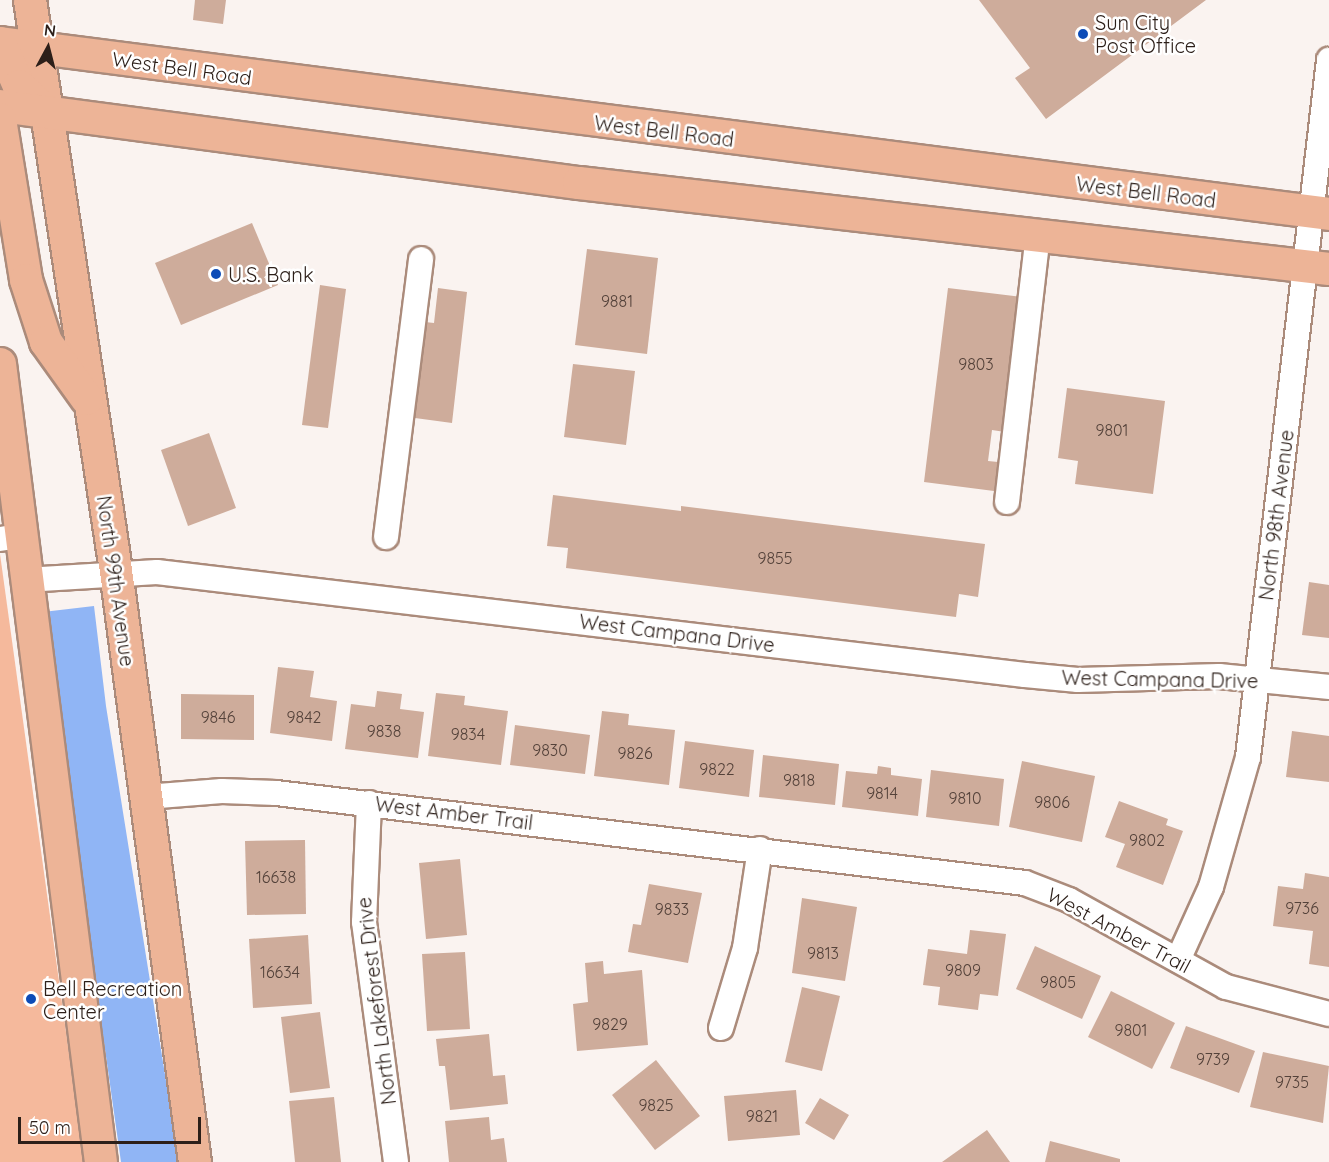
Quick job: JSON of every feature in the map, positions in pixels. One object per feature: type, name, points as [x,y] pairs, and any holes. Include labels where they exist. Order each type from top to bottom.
[{"type":"main road","name":"North 99th Avenue","points":[[30,0],[116,572],[195,1162]]},
{"type":"main road","name":"West Bell Road","points":[[0,43],[1320,213]]},
{"type":"main road","points":[[0,43],[19,86],[48,112]]},
{"type":"main road","points":[[0,106],[535,178],[1317,267]]},
{"type":"main road","points":[[0,118],[26,280],[46,342],[90,404]]},
{"type":"main road","points":[[0,364],[10,538],[25,580],[101,1162]]},
{"type":"street","name":"North 98th Avenue","points":[[1178,960],[1215,876],[1248,757],[1257,678],[1317,267],[1329,60]]},
{"type":"street","points":[[1007,502],[1038,234]]},
{"type":"street","points":[[386,537],[421,259]]},
{"type":"street","name":"West Campana Drive","points":[[25,580],[116,572],[179,573],[1046,677],[1257,678],[1329,687]]},
{"type":"street","name":"West Amber Trail","points":[[146,797],[249,791],[760,849],[1025,883],[1069,900],[1178,960],[1250,996],[1329,1014]]},
{"type":"street","name":"North Lakeforest Drive","points":[[369,803],[364,922],[396,1162]]},
{"type":"street","points":[[722,1028],[745,948],[760,849]]},
{"type":"shaded area","name":"Bell Recreation Center","points":[[0,554],[84,1162],[0,1162]]},
{"type":"water","points":[[94,606],[106,706],[179,1162],[121,1162],[43,612]]},
{"type":"building","points":[[195,0],[226,0],[223,24],[193,20]]},
{"type":"building","name":"Sun City Post Office","points":[[979,0],[1206,0],[1046,119],[1015,78],[1030,68]]},
{"type":"building","name":"U.S. Bank","points":[[252,223],[278,285],[181,325],[155,263]]},
{"type":"building","points":[[587,249],[658,258],[647,354],[575,345]]},
{"type":"building","points":[[320,285],[346,289],[328,428],[302,425]]},
{"type":"building","points":[[438,288],[467,292],[452,423],[415,418],[425,322],[434,323]]},
{"type":"building","points":[[948,288],[1022,297],[1005,432],[992,430],[988,461],[998,462],[994,491],[924,482]]},
{"type":"building","points":[[573,364],[635,371],[626,445],[564,437]]},
{"type":"building","points":[[1067,388],[1165,401],[1153,494],[1075,484],[1078,461],[1058,458]]},
{"type":"building","points":[[209,433],[236,508],[188,526],[161,450]]},
{"type":"building","points":[[553,495],[681,511],[681,506],[985,544],[978,597],[959,594],[956,617],[566,568],[568,548],[547,546]]},
{"type":"building","points":[[1309,582],[1329,585],[1329,638],[1302,635]]},
{"type":"building","points":[[278,667],[314,671],[310,697],[337,701],[332,741],[270,733]]},
{"type":"building","points":[[377,691],[402,694],[400,709],[424,712],[418,758],[345,749],[351,704],[375,707]]},
{"type":"building","points":[[436,693],[465,696],[464,705],[508,711],[501,765],[428,756]]},
{"type":"building","points":[[181,694],[254,695],[254,740],[181,739]]},
{"type":"building","points":[[602,711],[629,714],[628,725],[675,730],[669,785],[594,776]]},
{"type":"building","points":[[515,725],[590,735],[585,774],[510,765]]},
{"type":"building","points":[[1292,731],[1329,736],[1329,782],[1286,777]]},
{"type":"building","points":[[685,741],[754,750],[749,797],[679,788]]},
{"type":"building","points":[[763,755],[839,764],[835,805],[759,797]]},
{"type":"building","points":[[1022,761],[1095,776],[1082,842],[1009,827]]},
{"type":"building","points":[[878,766],[891,768],[891,775],[922,779],[918,816],[842,807],[846,771],[877,774]]},
{"type":"building","points":[[931,770],[1004,779],[999,826],[926,817]]},
{"type":"building","points":[[1119,801],[1168,819],[1166,825],[1183,831],[1163,885],[1116,867],[1125,844],[1105,837]]},
{"type":"building","points":[[305,840],[306,914],[247,915],[245,841]]},
{"type":"building","points":[[460,859],[467,935],[426,939],[419,863]]},
{"type":"building","points":[[1305,873],[1329,877],[1329,967],[1309,964],[1313,931],[1273,926],[1278,886],[1303,889]]},
{"type":"building","points":[[649,884],[702,893],[688,963],[628,952],[633,924],[641,925]]},
{"type":"building","points":[[802,898],[857,907],[845,981],[792,973]]},
{"type":"building","points":[[970,930],[1006,934],[998,996],[980,994],[978,1010],[938,1005],[940,987],[923,985],[928,949],[967,954]]},
{"type":"building","points":[[308,935],[312,1004],[253,1008],[249,939]]},
{"type":"building","points":[[1035,946],[1101,976],[1082,1019],[1016,989]]},
{"type":"building","points":[[465,952],[470,1029],[427,1031],[422,954]]},
{"type":"building","points":[[603,961],[604,974],[642,970],[648,1045],[577,1051],[573,1004],[588,1002],[585,963]]},
{"type":"building","points":[[802,987],[840,996],[822,1071],[785,1062]]},
{"type":"building","points":[[1111,991],[1175,1023],[1152,1069],[1088,1037]]},
{"type":"building","points":[[320,1012],[330,1088],[290,1093],[281,1017]]},
{"type":"building","points":[[1186,1026],[1255,1051],[1239,1093],[1170,1068]]},
{"type":"building","points":[[489,1034],[493,1076],[505,1075],[508,1104],[450,1110],[445,1066],[439,1066],[436,1039]]},
{"type":"building","points":[[1263,1052],[1329,1066],[1323,1123],[1250,1107]]},
{"type":"building","points":[[656,1060],[700,1116],[655,1150],[612,1095]]},
{"type":"building","points":[[796,1090],[800,1135],[728,1141],[724,1096]]},
{"type":"building","points":[[334,1097],[341,1162],[295,1162],[289,1101]]},
{"type":"building","points":[[820,1098],[849,1115],[834,1140],[805,1123]]},
{"type":"building","points":[[489,1117],[491,1140],[504,1138],[507,1162],[449,1162],[445,1121]]},
{"type":"building","points":[[987,1130],[1010,1162],[942,1162]]},
{"type":"building","points":[[1050,1141],[1120,1159],[1120,1162],[1045,1162]]},
{"type":"place","name":"Sun City Post Office","points":[[1083,34]]},
{"type":"place","name":"U.S. Bank","points":[[216,274]]},
{"type":"place","name":"Bell Recreation Center","points":[[31,999]]}]
